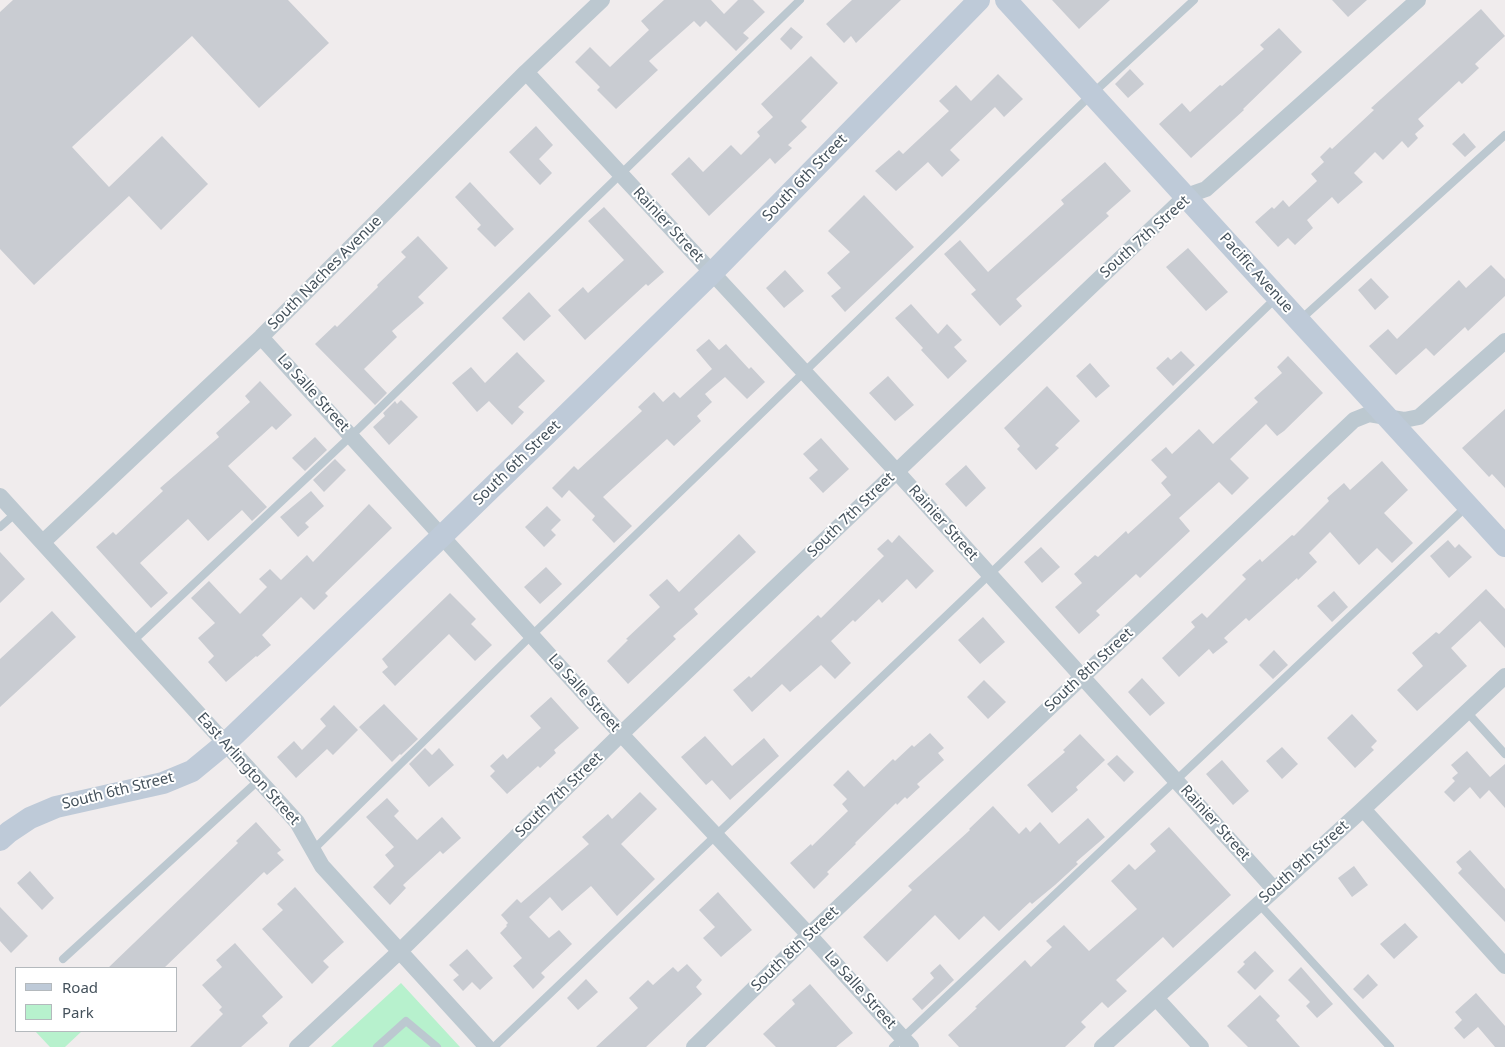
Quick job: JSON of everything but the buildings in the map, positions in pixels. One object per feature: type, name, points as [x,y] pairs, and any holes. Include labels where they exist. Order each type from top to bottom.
[{"type":"street","name":"South Naches Avenue","points":[[43,542],[261,337],[526,72],[602,0]]},
{"type":"street","name":"South 6th Street","points":[[0,840],[30,818],[56,806],[163,783],[192,771],[226,743],[712,273],[979,0]]},
{"type":"street","name":"Pacific Avenue","points":[[1006,0],[1505,546]]},
{"type":"street","name":"South 7th Street","points":[[297,1047],[399,952],[621,734],[1186,196],[1206,189],[1418,0]]},
{"type":"street","name":"Rainier Street","points":[[526,72],[897,472],[1274,889]]},
{"type":"street","name":"La Salle Street","points":[[261,337],[621,734],[809,934],[902,1044]]},
{"type":"street","name":"South 8th Street","points":[[694,1047],[809,934],[1354,420],[1369,414],[1404,420],[1419,417],[1505,341]]},
{"type":"street","name":"East Arlington Street","points":[[0,496],[297,822],[322,866],[487,1047]]},
{"type":"street","name":"South 9th Street","points":[[1102,1047],[1363,809],[1505,676]]},
{"type":"street","points":[[1363,809],[1505,966]]},
{"type":"street","points":[[1156,998],[1201,1047]]},
{"type":"lane","points":[[133,641],[351,436],[800,0]]},
{"type":"lane","points":[[313,850],[532,635],[1092,94],[1194,0]]},
{"type":"lane","points":[[1299,320],[1505,135]]},
{"type":"lane","points":[[494,1047],[1278,297]]},
{"type":"lane","points":[[902,1044],[1176,780],[1468,505]]},
{"type":"lane","points":[[0,527],[16,513]]},
{"type":"lane","points":[[1467,712],[1505,754]]},
{"type":"lane","points":[[63,960],[259,780]]},
{"type":"lane","points":[[1258,904],[1390,1047]]},
{"type":"lane","points":[[377,1047],[406,1021],[437,1047]]},
{"type":"green space","points":[[401,983],[460,1047],[331,1047]]},
{"type":"green space","points":[[36,1032],[81,1032],[65,1047],[50,1047]]}]
